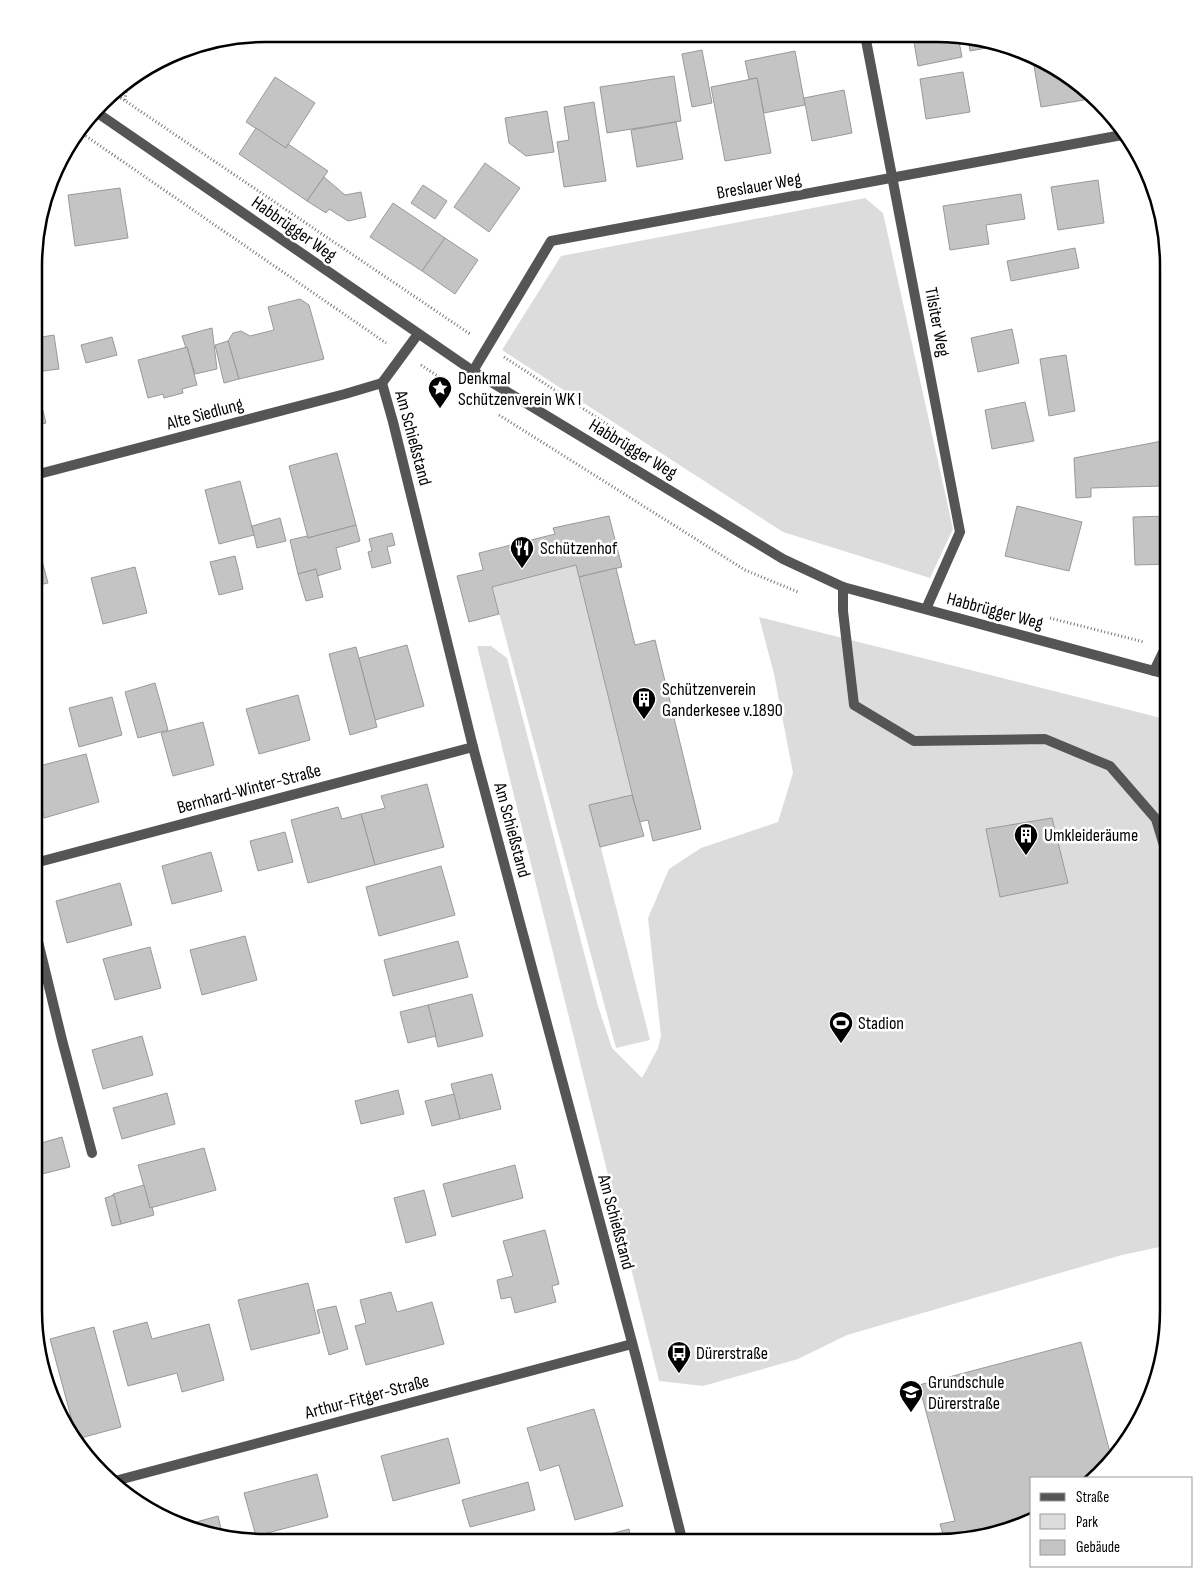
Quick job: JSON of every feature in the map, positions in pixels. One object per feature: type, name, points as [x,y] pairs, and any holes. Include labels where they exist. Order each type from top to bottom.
[{"type":"street","name":"Tilsiter Weg","points":[[866,42],[960,532],[926,609]]},
{"type":"street","name":"Habbrügger Weg","points":[[101,116],[473,370],[783,559],[843,587],[1160,672]]},
{"type":"street","name":"Breslauer Weg","points":[[473,370],[551,241],[1118,136]]},
{"type":"street","name":"Am Schießstand","points":[[418,334],[382,383],[473,747],[632,1344]]},
{"type":"street","name":"Alte Siedlung","points":[[42,473],[382,383]]},
{"type":"street","points":[[843,587],[843,611],[854,705],[914,741],[1045,739],[1110,766],[1156,820],[1160,833]]},
{"type":"street","points":[[1154,670],[1160,658]]},
{"type":"street","name":"Bernhard-Winter-Straße","points":[[42,861],[473,747]]},
{"type":"street","points":[[42,958],[92,1153]]},
{"type":"street","points":[[632,1344],[681,1534]]},
{"type":"street","name":"Arthur-Fitger-Straße","points":[[120,1480],[632,1344]]},
{"type":"path","points":[[125,100],[126,92]]},
{"type":"path","points":[[120,97],[488,346],[621,433]]},
{"type":"path","points":[[1041,616],[1160,642]]},
{"type":"green space","points":[[865,198],[883,213],[953,529],[930,578],[783,532],[502,350],[561,256]]},
{"type":"green space","points":[[576,565],[632,795],[590,805],[650,1040],[616,1048],[492,587]]},
{"type":"green space","points":[[759,617],[1160,718],[1160,1247],[1122,1255],[847,1335],[798,1359],[703,1386],[659,1381],[477,646],[491,646],[507,658],[598,1006],[612,1048],[642,1078],[658,1048],[661,1036],[648,918],[669,869],[701,848],[778,822],[793,773],[774,674]]},
{"type":"building","points":[[914,42],[959,44],[962,57],[918,66]]},
{"type":"building","points":[[969,45],[986,48],[970,51]]},
{"type":"building","points":[[702,50],[712,103],[692,107],[682,54]]},
{"type":"building","points":[[795,51],[805,105],[764,113],[757,78],[749,79],[745,61]]},
{"type":"building","points":[[1034,65],[1061,80],[1084,100],[1041,107]]},
{"type":"building","points":[[963,72],[970,112],[926,119],[920,79]]},
{"type":"building","points":[[674,76],[681,121],[607,133],[600,87]]},
{"type":"building","points":[[275,77],[315,103],[286,148],[246,122]]},
{"type":"building","points":[[757,78],[771,153],[725,161],[711,87]]},
{"type":"building","points":[[844,90],[852,133],[812,141],[804,98]]},
{"type":"building","points":[[594,102],[606,181],[564,187],[557,142],[569,140],[564,107]]},
{"type":"building","points":[[547,111],[554,152],[526,156],[509,143],[505,118]]},
{"type":"building","points":[[676,122],[683,159],[637,167],[631,130]]},
{"type":"building","points":[[256,128],[286,148],[288,144],[328,171],[307,201],[239,154]]},
{"type":"building","points":[[485,163],[520,188],[489,232],[454,207]]},
{"type":"building","points":[[324,177],[345,195],[361,192],[366,217],[348,221],[329,209],[326,213],[307,201]]},
{"type":"building","points":[[1098,180],[1104,223],[1058,230],[1051,187]]},
{"type":"building","points":[[423,185],[447,201],[435,219],[411,203]]},
{"type":"building","points":[[120,188],[128,238],[75,246],[68,195]]},
{"type":"building","points":[[1021,194],[1025,219],[986,225],[989,244],[950,250],[943,206]]},
{"type":"building","points":[[393,203],[445,238],[422,271],[370,237]]},
{"type":"building","points":[[445,238],[478,260],[455,294],[422,271]]},
{"type":"building","points":[[1075,248],[1079,268],[1011,281],[1007,261]]},
{"type":"building","points":[[300,299],[309,305],[324,359],[239,379],[228,341],[233,333],[241,331],[250,336],[274,330],[268,307]]},
{"type":"building","points":[[212,328],[217,369],[195,374],[182,336]]},
{"type":"building","points":[[1012,329],[1019,363],[978,372],[971,338]]},
{"type":"building","points":[[54,335],[59,369],[42,371],[42,337]]},
{"type":"building","points":[[112,337],[117,355],[86,363],[81,345]]},
{"type":"building","points":[[228,341],[239,379],[224,383],[215,345]]},
{"type":"building","points":[[187,347],[197,385],[182,389],[183,393],[164,398],[163,394],[148,398],[138,360]]},
{"type":"building","points":[[1066,355],[1075,411],[1049,416],[1040,359]]},
{"type":"building","points":[[1025,402],[1034,441],[992,449],[985,410]]},
{"type":"building","points":[[42,407],[46,423],[42,424]]},
{"type":"building","points":[[1160,441],[1160,486],[1091,488],[1091,497],[1076,498],[1074,458]]},
{"type":"building","points":[[337,453],[356,525],[308,538],[289,466]]},
{"type":"building","points":[[240,481],[254,535],[219,544],[205,490]]},
{"type":"building","points":[[1017,506],[1082,522],[1069,571],[1005,556]]},
{"type":"building","name":"Schützenhof","points":[[609,516],[622,567],[579,577],[576,565],[492,587],[499,614],[469,622],[457,576],[483,570],[479,553],[555,534],[553,528]]},
{"type":"building","points":[[1160,516],[1160,564],[1135,565],[1133,517]]},
{"type":"building","points":[[280,518],[286,541],[257,548],[252,526]]},
{"type":"building","points":[[356,525],[360,541],[336,548],[341,569],[317,576],[316,569],[298,574],[290,540],[307,536],[308,538]]},
{"type":"building","points":[[392,533],[395,545],[387,547],[391,563],[372,568],[368,552],[372,551],[369,539]]},
{"type":"building","points":[[235,556],[243,589],[219,595],[210,562]]},
{"type":"building","points":[[42,560],[48,583],[42,584]]},
{"type":"building","points":[[135,567],[147,613],[103,624],[91,578]]},
{"type":"building","name":"Schützenverein Ganderkesee v.1890","points":[[616,568],[635,645],[655,640],[701,829],[653,841],[648,820],[639,822],[579,577]]},
{"type":"building","points":[[316,569],[323,597],[306,601],[298,574]]},
{"type":"building","points":[[407,645],[424,706],[375,720],[359,658]]},
{"type":"building","points":[[356,647],[377,727],[350,735],[329,654]]},
{"type":"building","points":[[155,683],[168,730],[138,738],[125,692]]},
{"type":"building","points":[[298,695],[310,740],[259,754],[246,709]]},
{"type":"building","points":[[112,697],[122,735],[79,747],[69,708]]},
{"type":"building","points":[[203,722],[214,765],[173,776],[161,733]]},
{"type":"building","points":[[86,754],[99,802],[44,818],[42,810],[42,765]]},
{"type":"building","points":[[427,784],[444,847],[375,865],[361,814],[385,808],[381,796]]},
{"type":"building","points":[[632,795],[644,836],[600,847],[589,805]]},
{"type":"building","points":[[338,807],[342,819],[361,814],[375,865],[308,883],[291,820]]},
{"type":"building","name":"Umkleideräume","points":[[1052,818],[1068,883],[1000,897],[986,829]]},
{"type":"building","points":[[285,832],[293,862],[258,871],[250,841]]},
{"type":"building","points":[[211,852],[222,891],[172,904],[162,866]]},
{"type":"building","points":[[441,866],[455,915],[379,936],[366,887]]},
{"type":"building","points":[[120,883],[132,925],[67,943],[56,901]]},
{"type":"building","points":[[245,936],[257,980],[202,995],[190,950]]},
{"type":"building","points":[[458,941],[468,977],[393,996],[384,960]]},
{"type":"building","points":[[150,947],[161,988],[115,1000],[103,959]]},
{"type":"building","points":[[472,994],[483,1036],[438,1047],[428,1005]]},
{"type":"building","points":[[428,1005],[436,1036],[408,1043],[400,1012]]},
{"type":"building","points":[[142,1036],[153,1075],[103,1089],[92,1050]]},
{"type":"building","points":[[492,1074],[501,1109],[460,1119],[451,1084]]},
{"type":"building","points":[[398,1090],[404,1114],[361,1124],[355,1101]]},
{"type":"building","points":[[167,1093],[175,1124],[122,1139],[113,1108]]},
{"type":"building","points":[[454,1094],[460,1119],[432,1126],[425,1101]]},
{"type":"building","points":[[62,1137],[70,1167],[42,1174],[42,1143]]},
{"type":"building","points":[[204,1148],[216,1190],[150,1208],[138,1165]]},
{"type":"building","points":[[515,1165],[523,1198],[452,1217],[443,1184]]},
{"type":"building","points":[[144,1185],[150,1208],[152,1207],[154,1215],[121,1224],[113,1194]]},
{"type":"building","points":[[424,1190],[436,1235],[406,1243],[394,1198]]},
{"type":"building","points":[[114,1195],[121,1224],[112,1226],[105,1198]]},
{"type":"building","points":[[545,1230],[559,1284],[552,1286],[556,1302],[515,1313],[511,1297],[501,1299],[497,1280],[513,1276],[503,1241]]},
{"type":"building","points":[[308,1283],[320,1333],[251,1350],[238,1300]]},
{"type":"building","points":[[391,1292],[397,1312],[432,1302],[444,1344],[366,1365],[355,1326],[366,1323],[360,1300]]},
{"type":"building","points":[[336,1306],[348,1349],[329,1355],[317,1310]]},
{"type":"building","points":[[147,1322],[152,1339],[209,1324],[224,1380],[182,1392],[177,1373],[128,1386],[113,1331]]},
{"type":"building","points":[[94,1327],[121,1427],[82,1438],[73,1425],[50,1339]]},
{"type":"building","points":[[1081,1342],[1110,1452],[1086,1477],[1030,1477],[1030,1514],[995,1527],[966,1533],[943,1534],[940,1524],[955,1521],[919,1385]]},
{"type":"building","points":[[594,1409],[623,1506],[575,1520],[559,1465],[540,1471],[527,1428]]},
{"type":"building","points":[[448,1438],[460,1483],[393,1501],[381,1456]]},
{"type":"building","points":[[317,1474],[328,1517],[264,1534],[255,1534],[244,1493]]},
{"type":"building","points":[[528,1482],[535,1510],[470,1527],[462,1500]]},
{"type":"building","points":[[218,1516],[221,1530],[208,1527],[193,1523]]},
{"type":"building","points":[[629,1529],[630,1534],[610,1534]]},
{"type":"place","name":"Denkmal Schützenverein WK I","points":[[440,409]]},
{"type":"place","name":"Schützenhof","points":[[522,569]]},
{"type":"place","name":"Schützenverein Ganderkesee v.1890","points":[[644,720]]},
{"type":"place","name":"Umkleideräume","points":[[1026,856]]},
{"type":"place","name":"Stadion","points":[[841,1044]]},
{"type":"place","name":"Dürerstraße","points":[[679,1374]]},
{"type":"place","name":"Grundschule Dürerstraße","points":[[911,1413]]}]
